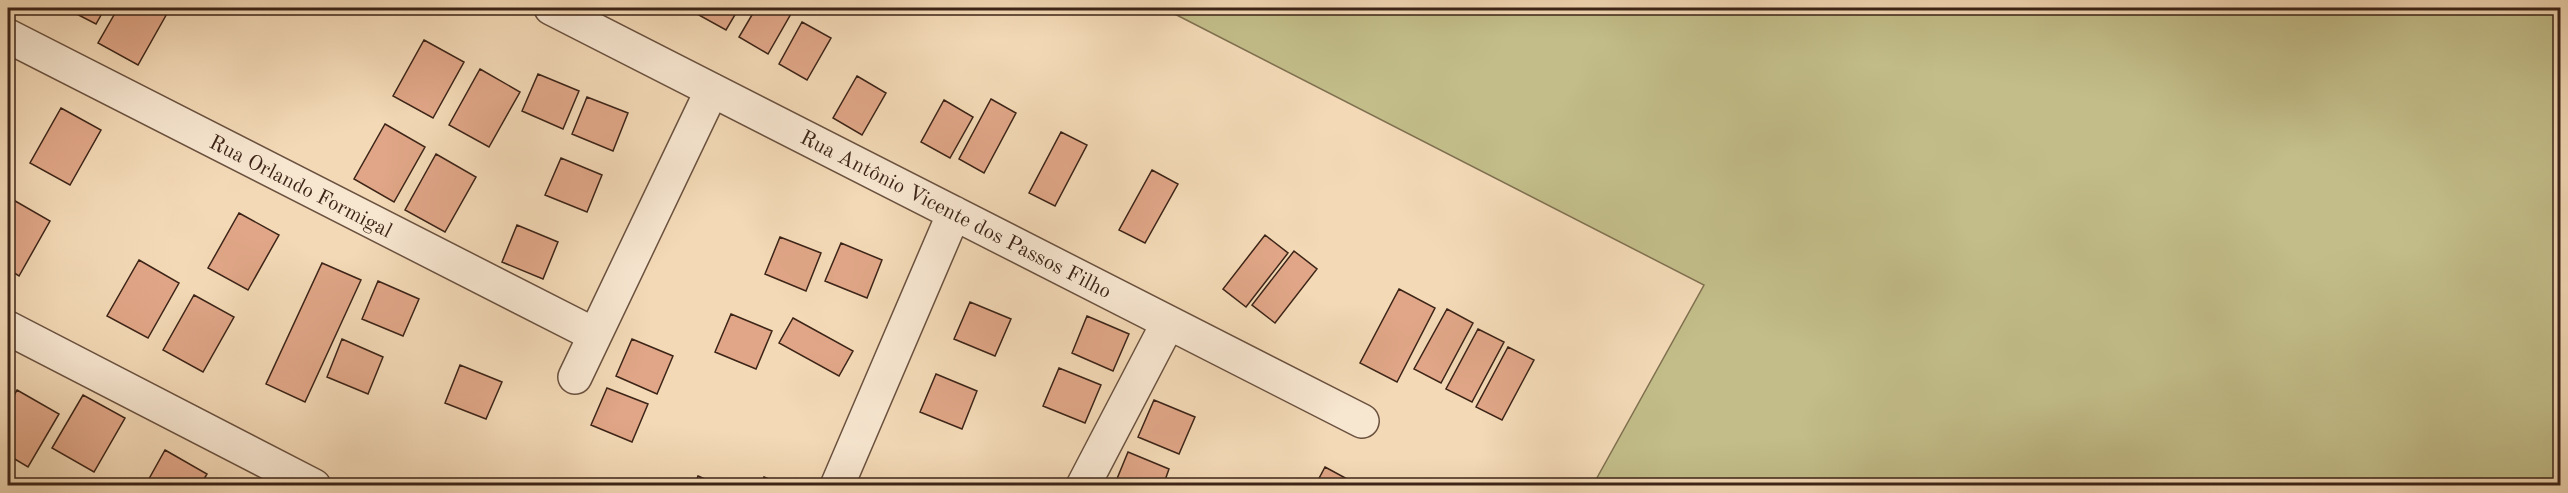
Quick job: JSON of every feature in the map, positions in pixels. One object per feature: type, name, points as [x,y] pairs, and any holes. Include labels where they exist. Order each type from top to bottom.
[{"type":"street","name":"Rua Antônio Vicente dos Passos Filho","points":[[550,8],[1362,421]]},
{"type":"street","name":"Rua Orlando Formigal","points":[[8,36],[595,335]]},
{"type":"street","points":[[575,377],[712,90]]},
{"type":"street","points":[[837,486],[954,213]]},
{"type":"street","points":[[1083,486],[1168,323]]},
{"type":"street","points":[[8,328],[314,486]]},
{"type":"shaded area","points":[[1163,8],[2560,8],[2560,485],[1593,485],[1704,285]]},
{"type":"building","points":[[65,8],[105,8],[96,24]]},
{"type":"building","points":[[118,8],[169,10],[138,65],[98,43]]},
{"type":"building","points":[[701,8],[739,8],[726,30],[697,14]]},
{"type":"building","points":[[756,8],[784,8],[792,12],[768,54],[739,37]]},
{"type":"building","points":[[802,22],[831,38],[807,80],[779,64]]},
{"type":"building","points":[[424,40],[464,62],[433,118],[393,96]]},
{"type":"building","points":[[480,69],[520,92],[489,147],[449,125]]},
{"type":"building","points":[[538,74],[579,91],[563,129],[522,111]]},
{"type":"building","points":[[857,76],[886,93],[862,135],[833,118]]},
{"type":"building","points":[[587,97],[628,113],[613,151],[572,134]]},
{"type":"building","points":[[991,99],[1016,113],[984,173],[959,159]]},
{"type":"building","points":[[944,100],[973,117],[950,158],[921,142]]},
{"type":"building","points":[[61,108],[101,130],[70,185],[30,163]]},
{"type":"building","points":[[385,124],[425,147],[394,202],[354,179]]},
{"type":"building","points":[[1061,132],[1087,145],[1055,206],[1029,193]]},
{"type":"building","points":[[436,154],[476,177],[445,232],[405,210]]},
{"type":"building","points":[[561,158],[602,175],[587,212],[545,195]]},
{"type":"building","points":[[1152,170],[1178,184],[1145,243],[1119,230]]},
{"type":"building","points":[[10,198],[50,221],[19,276],[8,269],[8,203]]},
{"type":"building","points":[[239,213],[279,235],[248,290],[208,268]]},
{"type":"building","points":[[517,225],[558,242],[543,279],[502,262]]},
{"type":"building","points":[[1265,235],[1288,253],[1246,307],[1223,289]]},
{"type":"building","points":[[780,237],[821,253],[806,291],[765,274]]},
{"type":"building","points":[[841,243],[882,260],[867,298],[825,281]]},
{"type":"building","points":[[1294,251],[1317,269],[1275,323],[1252,305]]},
{"type":"building","points":[[139,260],[179,283],[148,338],[107,316]]},
{"type":"building","points":[[322,263],[361,280],[305,402],[266,384]]},
{"type":"building","points":[[378,281],[419,299],[403,336],[362,319]]},
{"type":"building","points":[[1399,289],[1435,308],[1397,382],[1360,363]]},
{"type":"building","points":[[194,295],[234,317],[203,372],[163,350]]},
{"type":"building","points":[[970,302],[1011,319],[995,356],[954,339]]},
{"type":"building","points":[[1447,309],[1473,323],[1441,383],[1414,369]]},
{"type":"building","points":[[731,314],[772,331],[756,369],[715,352]]},
{"type":"building","points":[[1087,316],[1129,334],[1113,371],[1072,353]]},
{"type":"building","points":[[793,318],[853,351],[839,376],[779,343]]},
{"type":"building","points":[[1478,329],[1504,342],[1472,402],[1446,389]]},
{"type":"building","points":[[342,339],[383,357],[368,394],[327,377]]},
{"type":"building","points":[[632,339],[673,356],[657,394],[616,376]]},
{"type":"building","points":[[1508,347],[1534,360],[1502,420],[1476,407]]},
{"type":"building","points":[[460,365],[502,382],[486,419],[445,403]]},
{"type":"building","points":[[1059,368],[1101,385],[1085,423],[1043,406]]},
{"type":"building","points":[[936,374],[977,391],[962,429],[920,412]]},
{"type":"building","points":[[607,388],[648,404],[632,442],[591,425]]},
{"type":"building","points":[[17,390],[59,414],[28,467],[8,455],[8,407]]},
{"type":"building","points":[[83,395],[125,418],[94,472],[52,448]]},
{"type":"building","points":[[1154,400],[1195,417],[1179,454],[1138,437]]},
{"type":"building","points":[[165,450],[207,474],[200,486],[145,486]]},
{"type":"building","points":[[1128,452],[1169,469],[1163,486],[1114,486]]},
{"type":"building","points":[[1325,467],[1351,481],[1348,486],[1315,486]]},
{"type":"building","points":[[698,476],[721,486],[694,486]]},
{"type":"building","points":[[764,477],[785,486],[760,486]]}]
